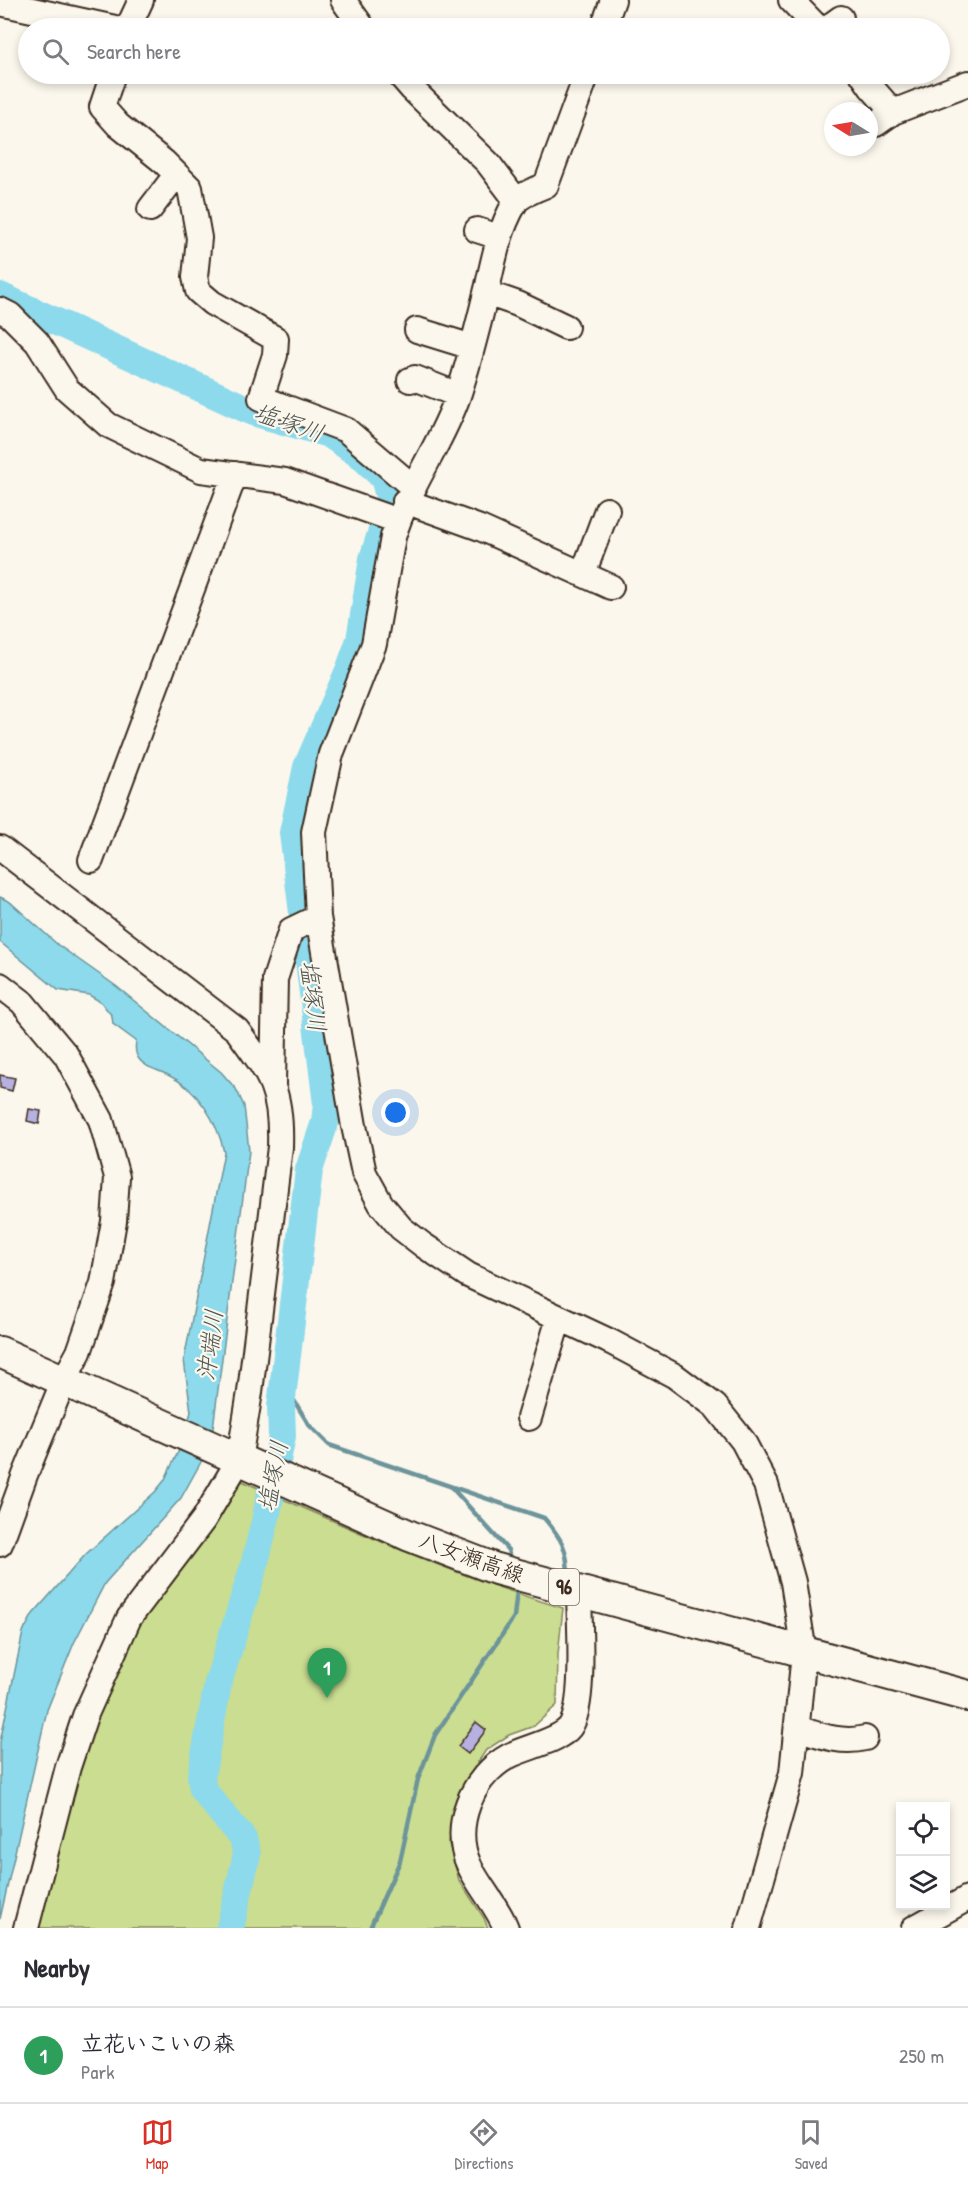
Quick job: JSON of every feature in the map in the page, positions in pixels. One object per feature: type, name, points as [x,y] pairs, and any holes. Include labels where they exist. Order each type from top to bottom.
[{"type":"main road","name":"八女瀬高線","points":[[0,1352],[410,1536],[496,1569],[968,1696]]},
{"type":"street","points":[[133,18],[141,0]]},
{"type":"street","points":[[344,0],[356,18]]},
{"type":"street","points":[[607,18],[613,0]]},
{"type":"street","points":[[791,0],[808,18]]},
{"type":"street","points":[[0,3],[69,18]]},
{"type":"street","points":[[869,84],[884,118],[968,83]]},
{"type":"street","points":[[110,84],[102,106],[118,125],[164,162],[190,189],[199,238],[195,277],[198,291],[212,303],[276,339],[275,355],[261,398],[346,430],[406,503]]},
{"type":"street","points":[[408,84],[488,163],[516,200]]},
{"type":"street","points":[[583,84],[546,185],[516,200],[499,237],[482,288],[472,347],[458,395],[450,416],[406,503],[393,537],[374,644],[331,754],[314,832],[318,917],[364,1173],[381,1204],[401,1228],[468,1275],[675,1376],[715,1406],[743,1441],[766,1485],[793,1582],[804,1653],[792,1773],[748,1928]]},
{"type":"street","points":[[150,209],[176,175]]},
{"type":"street","points":[[477,230],[499,237]]},
{"type":"street","points":[[482,288],[566,327]]},
{"type":"street","points":[[0,310],[10,315],[37,342],[67,389],[108,424],[201,470],[285,481],[406,503],[480,528],[611,587]]},
{"type":"street","points":[[417,330],[472,347]]},
{"type":"street","points":[[410,380],[415,378],[458,395]]},
{"type":"street","points":[[91,860],[235,474]]},
{"type":"street","points":[[583,574],[606,510]]},
{"type":"street","points":[[0,848],[237,1030],[264,1067],[273,1084],[281,1117],[280,1148],[243,1461],[204,1518],[129,1618],[85,1716],[68,1767],[26,1928]]},
{"type":"street","points":[[273,1084],[275,979],[291,930],[318,917]]},
{"type":"street","points":[[0,985],[22,1002],[66,1055],[101,1120],[117,1177],[114,1221],[103,1283],[79,1352],[25,1475],[0,1544]]},
{"type":"street","points":[[529,1418],[559,1318]]},
{"type":"street","points":[[506,1928],[468,1865],[462,1839],[463,1817],[475,1791],[493,1766],[510,1755],[558,1737],[570,1726],[578,1708],[579,1591]]},
{"type":"street","points":[[797,1728],[827,1738],[852,1742],[865,1738]]},
{"type":"street","points":[[914,1928],[968,1898]]},
{"type":"green space","points":[[240,1480],[480,1581],[563,1608],[558,1654],[557,1705],[534,1726],[509,1735],[486,1750],[466,1780],[454,1806],[449,1844],[459,1880],[488,1928],[30,1928],[63,1799],[134,1628]]},
{"type":"water","name":"沖端川","points":[[0,897],[10,902],[58,945],[116,986],[221,1072],[236,1089],[244,1106],[249,1151],[213,1428],[201,1462],[181,1498],[105,1583],[74,1643],[47,1710],[0,1919],[0,1742],[23,1632],[33,1614],[86,1554],[155,1492],[164,1481],[180,1448],[191,1412],[184,1360],[224,1152],[217,1129],[197,1097],[179,1081],[142,1062],[136,1053],[136,1041],[113,1024],[112,1016],[101,1002],[89,995],[58,990],[0,942]]},
{"type":"building","points":[[0,1075],[15,1078],[12,1091],[0,1088]]},
{"type":"building","points":[[29,1109],[41,1111],[39,1124],[27,1121]]},
{"type":"building","points":[[476,1722],[486,1730],[468,1754],[458,1746]]},
{"type":"waterway","name":"塩塚川","points":[[0,296],[253,412],[329,434],[363,457],[384,478],[391,502],[373,559],[360,640],[307,767],[293,833],[327,1104],[325,1122],[309,1170],[281,1406],[282,1436],[254,1566],[218,1683],[201,1777],[203,1790],[243,1839],[247,1854],[230,1928]]},
{"type":"waterway","points":[[284,1384],[309,1425],[329,1445],[544,1518],[563,1545],[568,1577]]},
{"type":"waterway","points":[[452,1488],[508,1550],[511,1563]]},
{"type":"waterway","points":[[370,1928],[400,1861],[418,1779],[435,1735],[514,1617],[516,1586]]},
{"type":"place","name":"立花いこいの森","points":[[327,1698]]}]
